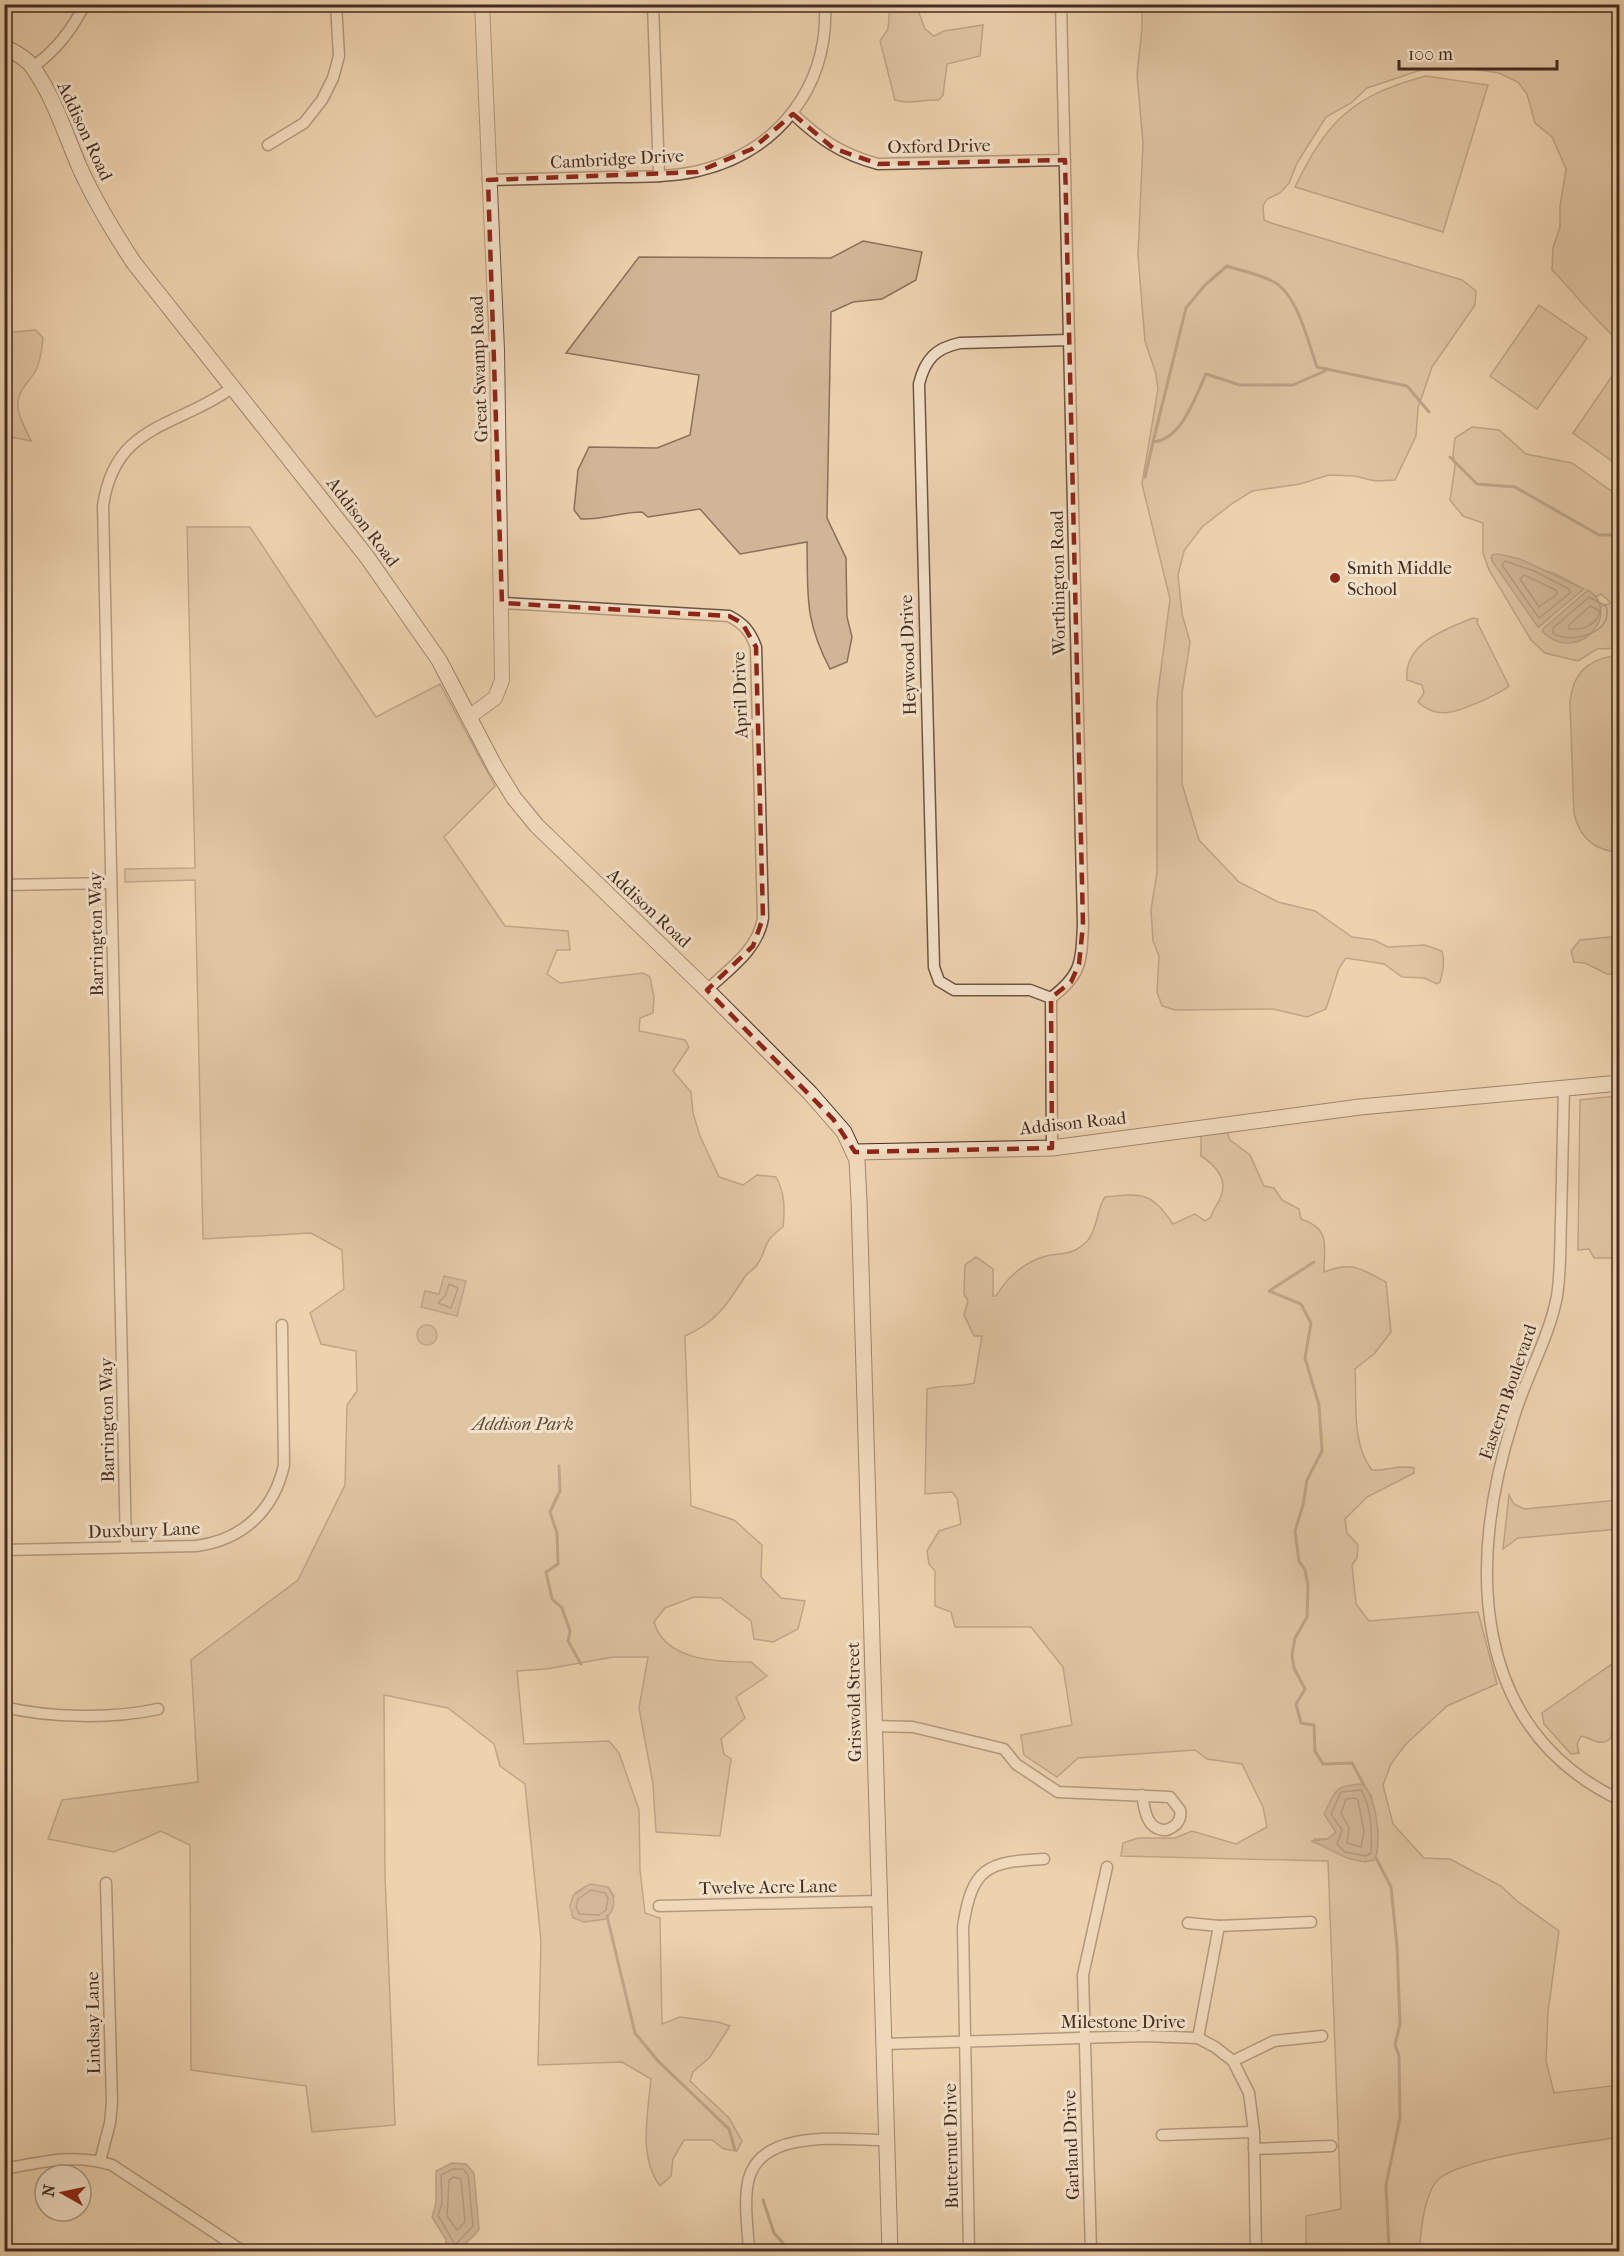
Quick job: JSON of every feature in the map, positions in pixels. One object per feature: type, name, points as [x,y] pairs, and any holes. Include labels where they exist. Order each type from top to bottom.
[{"type":"main road","name":"Addison Road","points":[[4,47],[16,52],[33,67],[108,224],[134,262],[367,557],[439,660],[514,798],[537,826],[810,1093],[844,1132],[855,1152],[1052,1148],[1349,1108],[1620,1083]]},
{"type":"main road","name":"Griswold Street","points":[[855,1152],[859,1200],[890,2252]]},
{"type":"street","points":[[33,67],[60,44],[72,29],[85,4]]},
{"type":"street","points":[[268,145],[304,123],[322,100],[333,78],[339,56],[336,4]]},
{"type":"street","name":"Great Swamp Road","points":[[469,717],[492,702],[501,687],[502,603],[497,361],[482,4]]},
{"type":"street","points":[[653,4],[659,176]]},
{"type":"street","name":"Cambridge Drive","points":[[488,180],[659,176],[697,172],[728,162],[752,149],[793,114],[815,72],[823,49],[825,4]]},
{"type":"street","name":"Worthington Road","points":[[1051,998],[1071,982],[1079,964],[1083,926],[1061,4]]},
{"type":"street","name":"Oxford Drive","points":[[793,114],[833,148],[878,165],[1065,160]]},
{"type":"street","name":"Heywood Drive","points":[[1051,998],[1030,990],[954,990],[939,981],[934,967],[919,384],[923,368],[931,356],[944,347],[960,343],[1069,340]]},
{"type":"street","name":"Barrington Way","points":[[126,1547],[103,529],[105,494],[117,461],[140,436],[233,387]]},
{"type":"street","name":"April Drive","points":[[502,603],[729,616],[742,623],[751,634],[756,646],[763,918],[761,931],[753,946],[707,990]]},
{"type":"street","points":[[4,885],[111,883]]},
{"type":"street","points":[[1051,998],[1052,1148]]},
{"type":"street","name":"Eastern Boulevard","points":[[1564,1087],[1557,1296],[1544,1340],[1513,1418],[1497,1479],[1486,1567],[1486,1597],[1489,1625],[1499,1666],[1518,1705],[1532,1726],[1573,1772],[1620,1800]]},
{"type":"street","name":"Duxbury Lane","points":[[4,1550],[196,1546],[218,1542],[246,1528],[268,1506],[281,1475],[285,1454],[282,1325]]},
{"type":"street","points":[[4,1707],[55,1715],[129,1713],[158,1709]]},
{"type":"street","points":[[874,1726],[913,1727],[1004,1749],[1016,1764],[1058,1792],[1142,1795]]},
{"type":"street","name":"Butternut Drive","points":[[969,2250],[963,1927],[968,1896],[977,1879],[991,1867],[1005,1861],[1044,1859]]},
{"type":"street","name":"Garland Drive","points":[[1091,2251],[1083,1975],[1107,1867]]},
{"type":"street","name":"Lindsay Lane","points":[[99,2161],[110,2123],[112,2102],[106,1883]]},
{"type":"street","name":"Twelve Acre Lane","points":[[659,1906],[879,1901]]},
{"type":"street","points":[[1188,1923],[1219,1926],[1311,1922]]},
{"type":"street","points":[[1198,2038],[1219,1926]]},
{"type":"street","name":"Milestone Drive","points":[[884,2044],[1145,2036],[1198,2038],[1215,2047],[1233,2061],[1249,2093],[1254,2132],[1256,2252]]},
{"type":"street","points":[[1233,2061],[1275,2041],[1322,2036]]},
{"type":"street","points":[[1162,2135],[1254,2132]]},
{"type":"street","points":[[749,2252],[747,2188],[752,2171],[760,2157],[777,2147],[794,2142],[885,2140]]},
{"type":"street","points":[[1254,2149],[1331,2146]]},
{"type":"street","points":[[4,2169],[67,2159],[99,2161],[131,2176],[244,2252]]},
{"type":"highlighted area","points":[[793,114],[833,148],[878,164],[1065,160],[1083,925],[1079,964],[1071,982],[1051,998],[1052,1148],[855,1152],[833,1119],[707,990],[753,946],[763,918],[756,647],[742,623],[729,616],[502,603],[488,180],[697,172],[752,149]]},
{"type":"green space","points":[[890,5],[916,5],[925,29],[934,36],[944,31],[983,25],[980,56],[947,64],[943,95],[939,100],[906,102],[895,100],[880,41],[888,29]]},
{"type":"green space","points":[[1142,5],[1619,5],[1619,341],[1552,270],[1553,248],[1560,227],[1560,206],[1566,169],[1552,137],[1535,123],[1527,94],[1518,82],[1499,73],[1472,69],[1421,70],[1367,88],[1351,103],[1326,117],[1297,163],[1289,183],[1280,193],[1267,199],[1263,206],[1264,220],[1271,223],[1462,280],[1476,291],[1475,305],[1432,367],[1418,408],[1416,436],[1395,480],[1375,481],[1355,476],[1329,475],[1300,484],[1252,491],[1202,527],[1184,551],[1178,575],[1182,614],[1190,642],[1182,693],[1182,784],[1199,840],[1239,882],[1278,902],[1315,911],[1352,937],[1374,940],[1388,947],[1425,945],[1442,951],[1443,970],[1440,982],[1437,984],[1424,978],[1402,977],[1384,964],[1346,958],[1339,968],[1326,1009],[1307,1017],[1273,1009],[1175,1010],[1162,1006],[1157,992],[1159,956],[1153,941],[1151,910],[1157,872],[1157,700],[1170,599],[1142,484],[1158,389],[1156,374],[1145,341],[1138,256],[1143,143],[1137,75]]},
{"type":"green space","points":[[1426,76],[1488,85],[1443,232],[1295,187],[1319,144],[1346,114],[1361,102],[1380,92]]},
{"type":"green space","points":[[863,241],[922,252],[916,280],[882,299],[853,302],[831,312],[827,518],[846,558],[847,617],[852,637],[847,662],[830,669],[816,636],[809,607],[807,542],[740,554],[700,509],[648,517],[642,512],[581,519],[574,510],[578,470],[589,447],[657,448],[690,435],[699,375],[566,353],[639,257],[831,258]]},
{"type":"green space","points":[[1539,305],[1587,338],[1537,409],[1490,376]]},
{"type":"green space","points":[[36,330],[43,338],[40,358],[36,370],[18,400],[19,415],[31,441],[5,436],[4,333]]},
{"type":"green space","points":[[1619,366],[1619,466],[1573,433]]},
{"type":"green space","points":[[1472,427],[1499,430],[1526,454],[1572,463],[1610,490],[1619,491],[1619,648],[1597,649],[1578,661],[1545,653],[1531,640],[1489,570],[1483,553],[1483,523],[1463,516],[1450,500],[1455,466],[1453,455],[1455,438]],"holes":[[[1491,558],[1554,573],[1583,589],[1539,627]],[[1601,594],[1611,603],[1544,628],[1556,618]]]},
{"type":"green space","name":"Addison Park","points":[[187,527],[250,527],[376,717],[440,684],[495,786],[444,837],[505,926],[568,931],[570,950],[557,950],[547,974],[560,983],[643,973],[650,977],[654,997],[653,1013],[640,1018],[639,1031],[685,1040],[689,1047],[673,1071],[691,1092],[693,1113],[700,1136],[719,1177],[743,1185],[757,1175],[776,1177],[781,1189],[784,1207],[783,1227],[768,1241],[757,1265],[745,1276],[719,1312],[704,1325],[685,1336],[691,1506],[734,1520],[762,1545],[761,1577],[781,1598],[805,1601],[798,1629],[773,1642],[754,1639],[751,1621],[721,1598],[694,1597],[665,1608],[654,1622],[660,1635],[669,1645],[681,1652],[708,1660],[751,1662],[767,1676],[736,1697],[745,1718],[721,1739],[724,1754],[731,1759],[720,1836],[656,1832],[653,1784],[639,1708],[648,1657],[613,1657],[547,1669],[517,1671],[524,1744],[609,1741],[619,1753],[639,1810],[640,1870],[645,1913],[660,1918],[662,2024],[680,2017],[718,2022],[730,2026],[710,2057],[693,2072],[690,2081],[729,2118],[742,2141],[737,2151],[724,2149],[712,2140],[684,2140],[673,2159],[671,2176],[660,2186],[653,2174],[647,2148],[646,2134],[651,2079],[622,2062],[538,2065],[541,1941],[525,1784],[500,1766],[494,1744],[448,1708],[384,1695],[385,1876],[395,2125],[312,2132],[306,2086],[191,2070],[190,1845],[161,1831],[114,1852],[48,1839],[62,1800],[198,1782],[191,1660],[298,1580],[345,1485],[347,1405],[357,1391],[356,1351],[321,1344],[310,1313],[344,1289],[342,1250],[311,1233],[203,1239],[195,880],[125,882],[125,869],[195,868]],"holes":[[[586,1886],[608,1887],[614,1896],[605,1919],[584,1922],[575,1893]]]},
{"type":"green space","points":[[1473,618],[1478,619],[1477,622],[1509,686],[1459,710],[1434,712],[1418,702],[1424,693],[1422,685],[1407,680],[1412,657],[1428,640],[1450,627]]},
{"type":"green space","points":[[1613,656],[1620,657],[1619,852],[1602,849],[1589,841],[1580,830],[1574,814],[1570,703],[1574,684],[1582,671],[1595,661]]},
{"type":"green space","points":[[1619,936],[1619,974],[1607,974],[1585,963],[1574,962],[1571,951],[1580,940]]},
{"type":"green space","points":[[1615,1096],[1615,1108],[1620,1111],[1619,1258],[1594,1258],[1589,1249],[1578,1250],[1580,1100]]},
{"type":"green space","points":[[1227,1132],[1230,1140],[1250,1155],[1264,1186],[1274,1188],[1282,1200],[1299,1209],[1301,1219],[1317,1228],[1324,1239],[1324,1272],[1342,1267],[1356,1268],[1386,1282],[1391,1332],[1374,1354],[1355,1369],[1356,1422],[1365,1460],[1372,1470],[1410,1467],[1414,1468],[1414,1473],[1367,1497],[1345,1519],[1347,1533],[1358,1545],[1357,1558],[1352,1565],[1356,1604],[1369,1621],[1478,1612],[1497,1684],[1447,1706],[1405,1745],[1391,1764],[1383,1785],[1393,1824],[1424,1858],[1450,1859],[1501,1886],[1517,1901],[1559,1931],[1548,2012],[1546,2061],[1554,2093],[1619,2085],[1619,2137],[1499,2157],[1454,2170],[1440,2178],[1430,2192],[1427,2202],[1419,2251],[1306,2251],[1306,2216],[1341,2209],[1328,1861],[1121,1856],[1123,1843],[1138,1838],[1175,1838],[1192,1831],[1236,1844],[1267,1827],[1263,1807],[1242,1764],[1207,1759],[1195,1750],[1078,1758],[1057,1777],[1024,1755],[1021,1735],[1072,1725],[1063,1667],[1031,1627],[955,1627],[951,1612],[935,1606],[935,1571],[929,1564],[927,1551],[939,1531],[961,1524],[957,1498],[952,1492],[925,1494],[927,1389],[974,1383],[982,1336],[974,1336],[964,1315],[968,1301],[964,1294],[965,1265],[976,1257],[993,1269],[993,1296],[996,1296],[1011,1277],[1030,1262],[1046,1256],[1068,1253],[1083,1245],[1091,1235],[1105,1197],[1137,1195],[1145,1197],[1152,1200],[1173,1224],[1195,1214],[1205,1221],[1211,1217],[1219,1201],[1223,1183],[1215,1168],[1201,1156],[1201,1135]],"holes":[[[1371,1795],[1378,1831],[1377,1854],[1366,1862],[1345,1855],[1314,1839],[1328,1839],[1336,1832],[1328,1820],[1329,1806]]]},
{"type":"green space","points":[[1509,1495],[1514,1504],[1524,1509],[1619,1500],[1619,1529],[1518,1538],[1503,1549]]},
{"type":"green space","points":[[1619,1659],[1619,1712],[1612,1721],[1611,1738],[1600,1742],[1581,1736],[1577,1744],[1579,1753],[1571,1754],[1544,1724],[1542,1713]]},
{"type":"water","points":[[1498,554],[1520,559],[1584,589],[1538,627],[1492,561],[1492,555]]},
{"type":"water","points":[[1588,590],[1598,600],[1601,611],[1592,633],[1581,640],[1569,643],[1556,641],[1542,631],[1544,628]]},
{"type":"water","points":[[444,1276],[466,1281],[457,1316],[421,1307],[425,1291],[439,1294]]},
{"type":"water","points":[[427,1325],[434,1328],[437,1335],[434,1342],[427,1345],[420,1342],[417,1335],[420,1328]]},
{"type":"water","points":[[1361,1784],[1371,1797],[1378,1832],[1377,1853],[1374,1860],[1366,1861],[1349,1859],[1311,1841],[1328,1839],[1336,1832],[1324,1814],[1336,1791],[1345,1786]]},
{"type":"water","points":[[590,1884],[608,1887],[614,1904],[605,1919],[584,1922],[573,1918],[570,1906],[573,1896]]},
{"type":"water","points":[[452,2163],[466,2164],[474,2173],[479,2229],[461,2251],[446,2251],[446,2240],[432,2217],[436,2203],[436,2171]]},
{"type":"waterway","points":[[1153,442],[1186,308],[1204,286],[1227,266],[1261,276],[1281,287],[1295,306],[1317,367],[1407,386],[1429,412]]},
{"type":"waterway","points":[[1145,477],[1153,442],[1172,434],[1180,426],[1206,374],[1240,385],[1293,385],[1325,371]]},
{"type":"waterway","points":[[1450,457],[1477,484],[1515,487],[1599,535],[1620,535]]},
{"type":"waterway","points":[[1314,1262],[1269,1291],[1301,1304],[1311,1323],[1305,1358],[1319,1405],[1322,1451],[1307,1480],[1303,1505],[1295,1531],[1299,1561],[1305,1570],[1308,1586],[1307,1617],[1295,1638],[1292,1655],[1294,1668],[1305,1689],[1296,1704],[1301,1723],[1314,1725],[1315,1751],[1323,1764],[1352,1763],[1364,1785]]},
{"type":"waterway","points":[[559,1466],[560,1491],[550,1512],[557,1533],[558,1564],[546,1572],[552,1599],[562,1608],[570,1631],[568,1641],[581,1664]]},
{"type":"waterway","points":[[1376,1858],[1391,1887],[1397,1946],[1400,2024],[1395,2045],[1399,2056],[1400,2118],[1386,2185],[1389,2252]]},
{"type":"waterway","points":[[607,1916],[635,2033],[658,2061],[729,2129],[735,2150]]},
{"type":"waterway","points":[[763,2200],[774,2233],[791,2252]]},
{"type":"place","name":"Smith Middle School","points":[[1335,578]]}]
